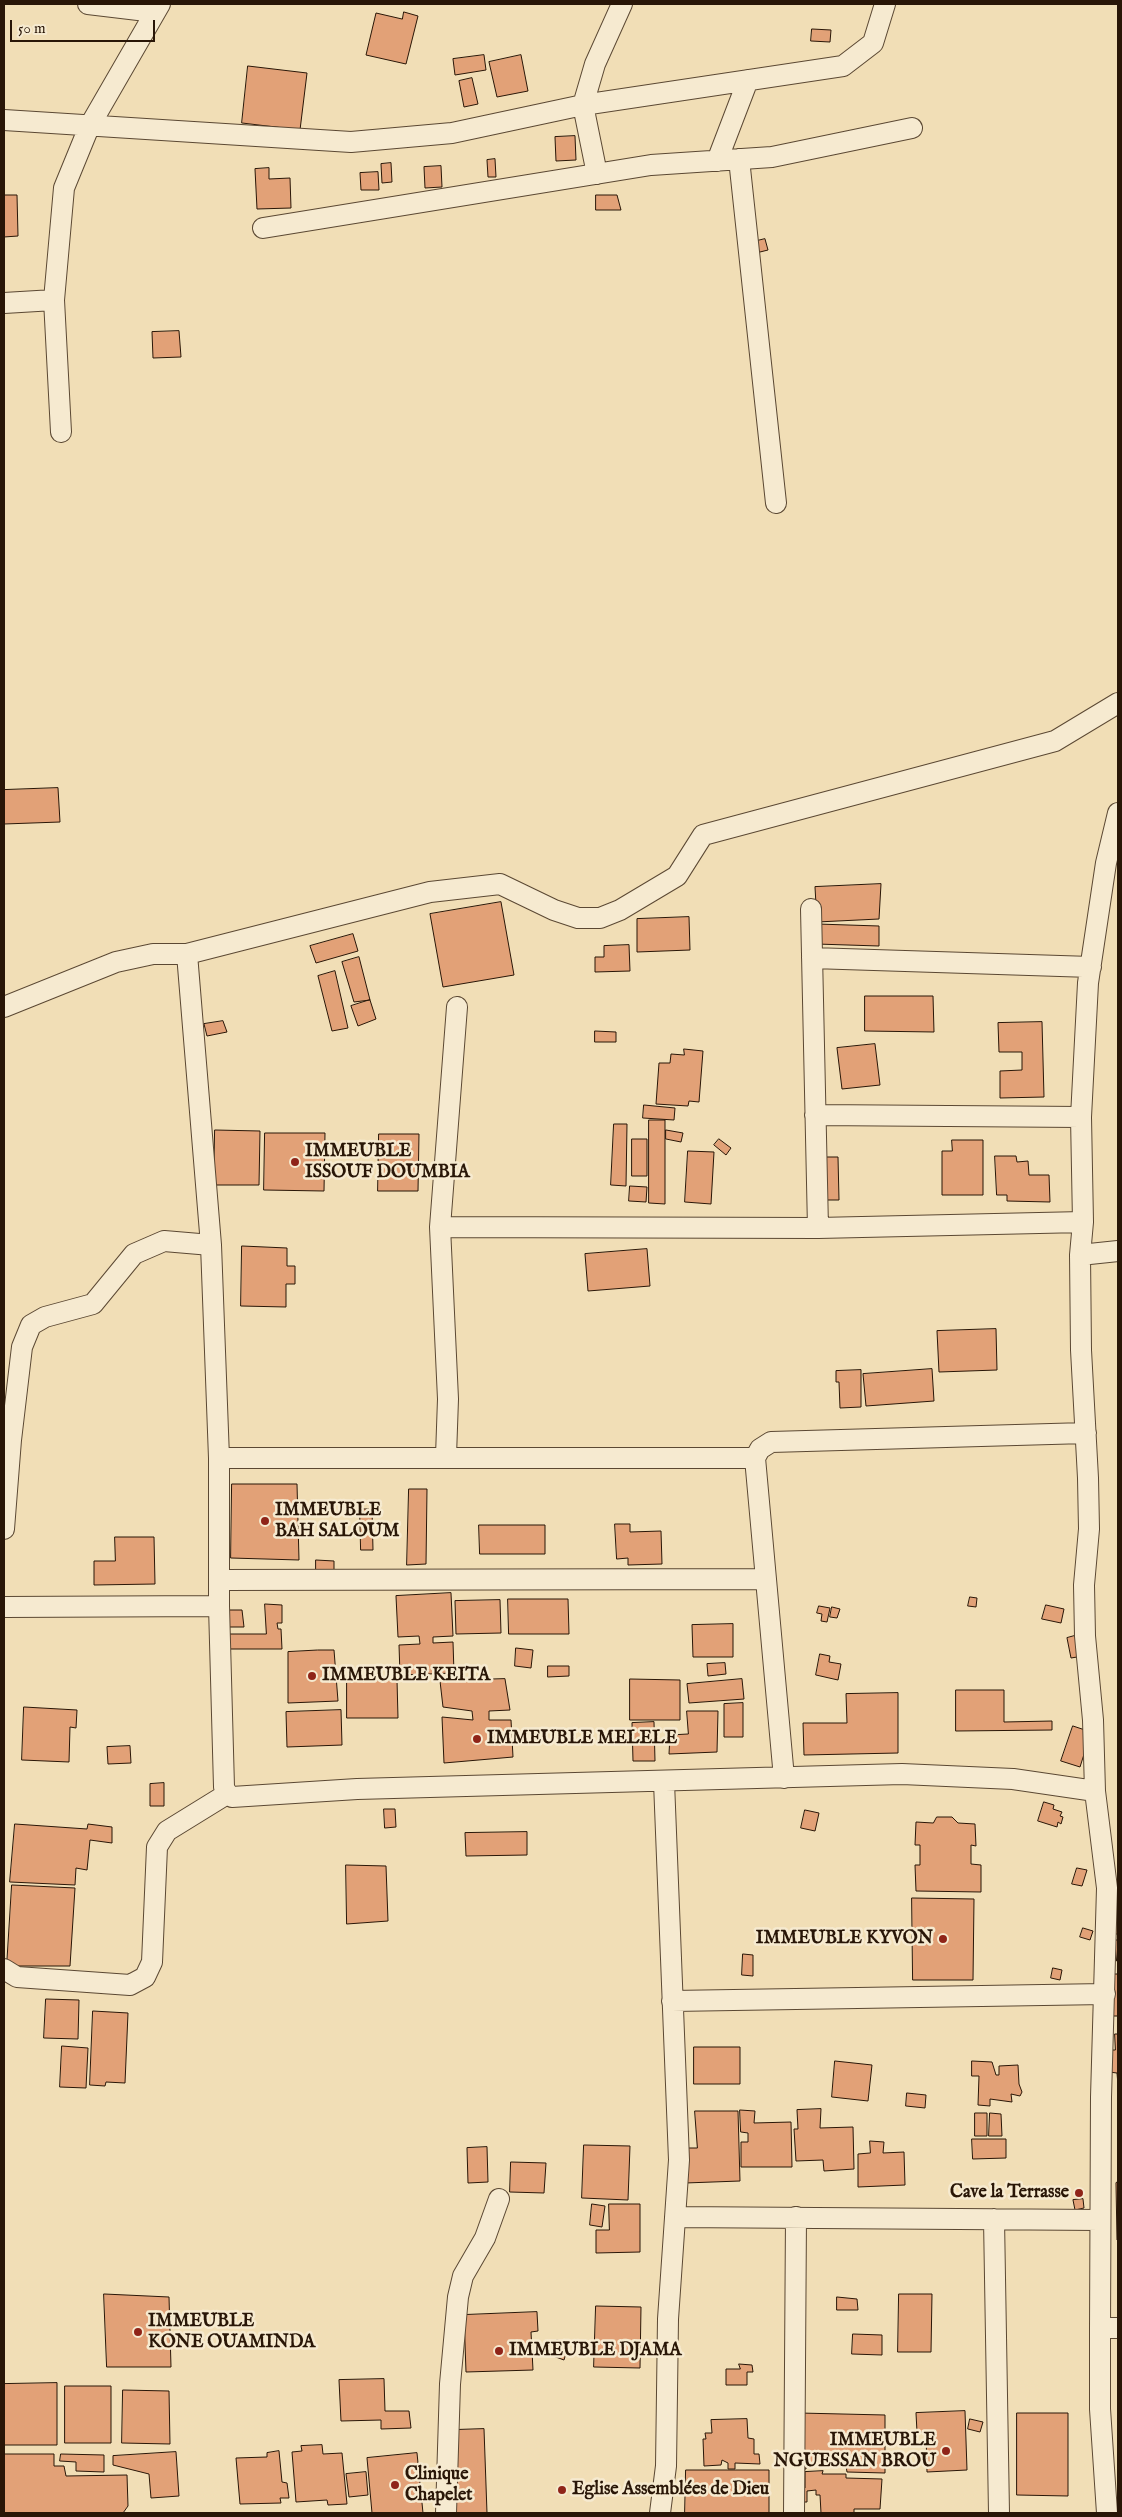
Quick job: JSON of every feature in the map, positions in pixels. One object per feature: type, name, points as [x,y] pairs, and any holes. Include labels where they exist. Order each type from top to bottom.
[{"type":"street","points":[[61,432],[54,300],[64,188],[89,127],[158,8],[88,4]]},
{"type":"street","points":[[597,174],[583,105],[595,64],[622,4]]},
{"type":"street","points":[[4,120],[89,127],[352,142],[452,133],[583,105],[843,66],[860,55],[873,43],[884,4]]},
{"type":"street","points":[[717,161],[748,80]]},
{"type":"street","points":[[263,228],[651,165],[772,157],[912,128]]},
{"type":"street","points":[[739,159],[776,503]]},
{"type":"street","points":[[4,303],[54,300]]},
{"type":"street","points":[[4,1007],[116,962],[153,954],[187,954],[430,892],[500,884],[554,910],[578,918],[600,918],[628,905],[677,876],[703,835],[1055,741],[1118,703]]},
{"type":"street","points":[[1107,2513],[1100,2409],[1109,2328],[1100,2220],[1110,2098],[1105,1994],[1113,1888],[1095,1791],[1084,1585],[1088,1529],[1086,1433],[1081,1350],[1080,1255],[1083,1222],[1081,1117],[1090,967],[1106,863],[1118,813]]},
{"type":"street","points":[[811,909],[818,1228]]},
{"type":"street","points":[[187,954],[211,1245],[219,1458],[219,1606],[224,1787],[227,1794],[232,1797],[357,1789],[911,1774],[1013,1779],[1095,1791]]},
{"type":"street","points":[[812,958],[1090,967]]},
{"type":"street","points":[[446,1456],[448,1399],[440,1227],[457,1007]]},
{"type":"street","points":[[815,1115],[1081,1117]]},
{"type":"street","points":[[440,1227],[818,1228],[1083,1222]]},
{"type":"street","points":[[4,1529],[11,1440],[22,1347],[31,1325],[45,1317],[93,1304],[134,1254],[164,1242],[211,1245]]},
{"type":"street","points":[[1080,1255],[1118,1251]]},
{"type":"street","points":[[784,1778],[755,1458],[760,1448],[770,1442],[1086,1433]]},
{"type":"street","points":[[219,1458],[446,1456],[755,1458]]},
{"type":"street","points":[[219,1580],[765,1579]]},
{"type":"street","points":[[4,1607],[219,1606]]},
{"type":"street","points":[[660,2513],[666,2466],[668,2328],[679,2160],[664,1782]]},
{"type":"street","points":[[4,1969],[17,1977],[130,1985],[145,1977],[152,1962],[158,1848],[167,1831],[227,1794]]},
{"type":"street","points":[[672,2001],[1105,1994]]},
{"type":"street","points":[[446,2513],[450,2384],[458,2296],[463,2276],[485,2238],[499,2199]]},
{"type":"street","points":[[675,2217],[1100,2220]]},
{"type":"street","points":[[794,2513],[796,2218]]},
{"type":"street","points":[[994,2219],[999,2513]]},
{"type":"building","points":[[404,12],[418,16],[406,64],[366,55],[376,13],[402,19]]},
{"type":"building","points":[[812,29],[831,30],[830,42],[811,41]]},
{"type":"building","points":[[484,55],[486,70],[455,75],[453,59]]},
{"type":"building","points":[[521,55],[528,91],[497,97],[489,62]]},
{"type":"building","points":[[248,66],[307,73],[300,130],[242,123]]},
{"type":"building","points":[[472,78],[478,104],[464,107],[459,81]]},
{"type":"building","points":[[575,136],[576,160],[556,161],[555,137]]},
{"type":"building","points":[[495,159],[496,177],[488,177],[487,160]]},
{"type":"building","points":[[391,163],[392,182],[382,183],[381,164]]},
{"type":"building","points":[[441,166],[442,187],[425,188],[424,167]]},
{"type":"building","points":[[269,168],[269,179],[290,178],[291,208],[257,209],[255,169]]},
{"type":"building","points":[[378,172],[379,190],[361,190],[360,173]]},
{"type":"building","points":[[4,195],[17,195],[18,236],[4,237]]},
{"type":"building","points":[[596,195],[617,195],[621,210],[596,210]]},
{"type":"building","points":[[765,239],[768,250],[756,253],[753,242]]},
{"type":"building","points":[[179,331],[181,357],[153,358],[152,332]]},
{"type":"building","points":[[58,788],[60,822],[4,824],[4,790]]},
{"type":"building","points":[[881,884],[879,919],[817,922],[815,887]]},
{"type":"building","points":[[501,902],[514,975],[443,987],[430,914]]},
{"type":"building","points":[[689,917],[690,950],[637,952],[637,919]]},
{"type":"building","points":[[817,924],[879,926],[879,946],[816,944]]},
{"type":"building","points":[[353,934],[358,951],[316,963],[310,946]]},
{"type":"building","points":[[629,945],[630,971],[595,972],[595,957],[604,957],[604,946]]},
{"type":"building","points":[[359,957],[370,1000],[354,1002],[342,962]]},
{"type":"building","points":[[335,971],[348,1028],[332,1031],[318,976]]},
{"type":"building","points":[[865,996],[933,996],[934,1032],[865,1031]]},
{"type":"building","points":[[370,1000],[376,1019],[358,1026],[351,1006]]},
{"type":"building","points":[[223,1021],[227,1032],[207,1036],[204,1024]]},
{"type":"building","points":[[1042,1022],[1044,1097],[1000,1098],[1000,1071],[1022,1070],[1022,1052],[999,1052],[998,1023]]},
{"type":"building","points":[[595,1031],[616,1032],[616,1042],[595,1042]]},
{"type":"building","points":[[875,1044],[880,1085],[842,1089],[837,1048]]},
{"type":"building","points":[[684,1049],[703,1051],[699,1102],[689,1101],[688,1106],[656,1104],[659,1063],[670,1063],[671,1054],[684,1055]]},
{"type":"building","points":[[644,1105],[675,1108],[674,1120],[643,1118]]},
{"type":"building","points":[[649,1120],[665,1120],[665,1204],[649,1203]]},
{"type":"building","points":[[614,1124],[627,1124],[626,1186],[611,1185]]},
{"type":"building","points":[[215,1130],[260,1131],[259,1185],[214,1185]]},
{"type":"building","points":[[666,1130],[683,1133],[681,1142],[666,1139]]},
{"type":"building","name":"IMMEUBLE ISSOUF DOUMBIA","points":[[265,1133],[325,1133],[324,1191],[264,1190]]},
{"type":"building","points":[[379,1134],[419,1134],[418,1191],[378,1191]]},
{"type":"building","points":[[632,1139],[647,1139],[647,1176],[632,1176]]},
{"type":"building","points":[[719,1139],[731,1148],[726,1155],[714,1145]]},
{"type":"building","points":[[952,1140],[983,1140],[983,1195],[942,1195],[942,1151],[952,1151]]},
{"type":"building","points":[[688,1151],[714,1152],[711,1204],[685,1202]]},
{"type":"building","points":[[995,1156],[1016,1156],[1017,1162],[1028,1161],[1029,1175],[1049,1175],[1050,1202],[1007,1201],[1007,1195],[997,1195]]},
{"type":"building","points":[[823,1157],[838,1157],[839,1200],[824,1200]]},
{"type":"building","points":[[630,1186],[647,1187],[646,1202],[629,1201]]},
{"type":"building","points":[[242,1246],[287,1248],[287,1266],[295,1266],[295,1284],[286,1284],[286,1307],[241,1306]]},
{"type":"building","points":[[647,1249],[650,1286],[588,1291],[585,1254]]},
{"type":"building","points":[[996,1329],[997,1370],[939,1372],[937,1331]]},
{"type":"building","points":[[932,1369],[934,1401],[866,1406],[863,1374]]},
{"type":"building","points":[[861,1370],[861,1407],[840,1408],[839,1382],[836,1382],[836,1371]]},
{"type":"building","name":"IMMEUBLE BAH SALOUM","points":[[232,1484],[297,1484],[299,1560],[231,1558]]},
{"type":"building","points":[[409,1489],[427,1489],[426,1564],[407,1565]]},
{"type":"building","points":[[360,1509],[372,1509],[373,1550],[361,1550]]},
{"type":"building","points":[[615,1524],[630,1524],[630,1532],[661,1531],[662,1564],[628,1565],[628,1558],[617,1559]]},
{"type":"building","points":[[479,1525],[545,1525],[545,1554],[480,1554]]},
{"type":"building","points":[[115,1537],[154,1537],[155,1584],[94,1585],[94,1561],[115,1561]]},
{"type":"building","points":[[316,1560],[334,1561],[334,1571],[316,1571]]},
{"type":"building","points":[[451,1593],[453,1636],[433,1637],[433,1643],[453,1642],[454,1673],[400,1675],[399,1645],[420,1644],[419,1636],[398,1637],[396,1596]]},
{"type":"building","points":[[970,1597],[977,1598],[976,1607],[968,1606]]},
{"type":"building","points":[[508,1599],[568,1599],[569,1634],[509,1634]]},
{"type":"building","points":[[500,1600],[501,1633],[456,1634],[455,1601]]},
{"type":"building","points":[[265,1604],[282,1605],[282,1623],[277,1623],[278,1629],[281,1629],[282,1649],[228,1649],[228,1634],[266,1634]]},
{"type":"building","points":[[1046,1605],[1064,1609],[1061,1623],[1042,1619]]},
{"type":"building","points":[[819,1606],[830,1608],[827,1622],[821,1621],[822,1614],[817,1613]]},
{"type":"building","points":[[832,1607],[840,1609],[837,1618],[830,1617]]},
{"type":"building","points":[[228,1610],[242,1610],[244,1627],[229,1627]]},
{"type":"building","points":[[733,1624],[733,1657],[693,1657],[692,1625]]},
{"type":"building","points":[[1078,1635],[1083,1656],[1071,1658],[1067,1638]]},
{"type":"building","points":[[516,1648],[533,1650],[531,1668],[515,1666]]},
{"type":"building","name":"IMMEUBLE KEITA","points":[[334,1650],[338,1701],[288,1703],[288,1652]]},
{"type":"building","points":[[820,1654],[830,1656],[829,1662],[841,1664],[838,1680],[816,1675]]},
{"type":"building","points":[[725,1663],[726,1674],[708,1676],[707,1664]]},
{"type":"building","points":[[548,1666],[569,1666],[569,1676],[548,1677]]},
{"type":"building","name":"IMMEUBLE MELELE","points":[[505,1679],[510,1710],[489,1711],[489,1720],[511,1720],[513,1757],[444,1763],[442,1717],[473,1720],[472,1711],[443,1707],[440,1681]]},
{"type":"building","points":[[630,1679],[680,1680],[680,1720],[630,1720]]},
{"type":"building","points":[[742,1679],[744,1699],[689,1703],[687,1684]]},
{"type":"building","points":[[347,1680],[397,1680],[398,1718],[347,1718]]},
{"type":"building","points":[[956,1690],[1004,1690],[1004,1722],[1052,1721],[1052,1730],[956,1731]]},
{"type":"building","points":[[898,1693],[898,1753],[804,1755],[803,1723],[847,1723],[846,1694]]},
{"type":"building","points":[[743,1703],[743,1737],[724,1737],[724,1704]]},
{"type":"building","points":[[24,1707],[77,1710],[76,1728],[70,1727],[69,1762],[22,1760]]},
{"type":"building","points":[[341,1710],[342,1745],[287,1747],[286,1712]]},
{"type":"building","points":[[687,1711],[718,1711],[717,1752],[669,1754],[670,1735],[688,1734]]},
{"type":"building","points":[[654,1722],[655,1761],[633,1761],[632,1723]]},
{"type":"building","points":[[1073,1726],[1091,1732],[1080,1767],[1061,1761]]},
{"type":"building","points":[[130,1746],[131,1763],[108,1764],[107,1747]]},
{"type":"building","points":[[164,1783],[164,1806],[150,1806],[150,1784]]},
{"type":"building","points":[[1044,1802],[1054,1805],[1053,1809],[1062,1812],[1060,1816],[1063,1817],[1061,1824],[1058,1822],[1057,1827],[1038,1821]]},
{"type":"building","points":[[384,1809],[395,1809],[396,1827],[385,1828]]},
{"type":"building","points":[[805,1810],[819,1813],[815,1831],[801,1828]]},
{"type":"building","points":[[937,1817],[952,1817],[958,1823],[975,1824],[976,1846],[971,1845],[971,1864],[981,1865],[981,1892],[916,1891],[915,1865],[920,1865],[920,1845],[915,1845],[916,1822],[933,1823]]},
{"type":"building","points":[[15,1824],[87,1829],[88,1824],[112,1827],[112,1843],[90,1840],[87,1870],[76,1868],[75,1885],[10,1882]]},
{"type":"building","points":[[527,1832],[527,1855],[466,1856],[465,1833]]},
{"type":"building","points":[[346,1865],[386,1866],[388,1921],[347,1924]]},
{"type":"building","points":[[1077,1868],[1087,1870],[1082,1886],[1072,1884]]},
{"type":"building","points":[[12,1885],[75,1888],[70,1966],[7,1966]]},
{"type":"building","name":"IMMEUBLE KYVON","points":[[912,1898],[974,1899],[973,1980],[913,1980]]},
{"type":"building","points":[[1117,1912],[1118,1934],[1116,1934]]},
{"type":"building","points":[[1083,1928],[1093,1931],[1090,1940],[1080,1937]]},
{"type":"building","points":[[1115,1940],[1118,1940],[1118,1961],[1117,1961]]},
{"type":"building","points":[[743,1954],[753,1955],[753,1976],[742,1975]]},
{"type":"building","points":[[1053,1968],[1062,1970],[1060,1980],[1051,1978]]},
{"type":"building","points":[[1110,1974],[1118,1974],[1118,2016],[1110,2016]]},
{"type":"building","points":[[46,1999],[79,2000],[78,2039],[44,2038]]},
{"type":"building","points":[[93,2011],[128,2013],[125,2083],[106,2082],[105,2086],[90,2085]]},
{"type":"building","points":[[1115,2034],[1118,2034],[1118,2085],[1117,2073],[1109,2072],[1110,2050],[1115,2050]]},
{"type":"building","points":[[62,2046],[88,2048],[86,2088],[60,2087]]},
{"type":"building","points":[[694,2047],[740,2047],[740,2084],[694,2084]]},
{"type":"building","points":[[835,2061],[872,2065],[868,2101],[832,2097]]},
{"type":"building","points":[[972,2061],[992,2062],[996,2075],[999,2075],[999,2066],[1018,2065],[1019,2084],[1022,2092],[1020,2096],[1011,2094],[1012,2102],[990,2099],[990,2106],[978,2105],[979,2076],[972,2076]]},
{"type":"building","points":[[907,2093],[926,2095],[925,2108],[906,2106]]},
{"type":"building","points":[[821,2109],[820,2128],[853,2127],[854,2169],[824,2171],[823,2160],[796,2161],[794,2129],[798,2129],[797,2110]]},
{"type":"building","points":[[740,2110],[755,2111],[754,2123],[791,2122],[792,2167],[741,2167],[741,2142],[748,2142],[748,2133],[741,2132]]},
{"type":"building","points":[[695,2111],[738,2111],[740,2181],[685,2183],[685,2148],[697,2148]]},
{"type":"building","points":[[975,2113],[987,2113],[987,2136],[975,2136]]},
{"type":"building","points":[[990,2113],[1001,2114],[1002,2136],[989,2136]]},
{"type":"building","points":[[972,2139],[1006,2139],[1006,2158],[973,2159]]},
{"type":"building","points":[[870,2141],[884,2142],[883,2153],[904,2152],[905,2185],[858,2187],[858,2154],[870,2153]]},
{"type":"building","points":[[584,2145],[630,2146],[628,2200],[582,2198]]},
{"type":"building","points":[[487,2147],[488,2182],[468,2183],[467,2148]]},
{"type":"building","points":[[511,2162],[546,2163],[544,2193],[510,2192]]},
{"type":"building","points":[[1118,2182],[1118,2240],[1117,2240],[1116,2183]]},
{"type":"building","points":[[1083,2199],[1084,2208],[1075,2210],[1073,2200]]},
{"type":"building","points":[[592,2204],[605,2206],[602,2227],[590,2225]]},
{"type":"building","points":[[609,2204],[640,2204],[640,2252],[596,2253],[596,2230],[609,2230]]},
{"type":"building","name":"IMMEUBLE KONE OUAMINDA","points":[[104,2294],[169,2297],[171,2367],[107,2367]]},
{"type":"building","points":[[899,2294],[932,2294],[931,2352],[898,2352]]},
{"type":"building","points":[[837,2297],[857,2299],[858,2310],[837,2310]]},
{"type":"building","points":[[596,2306],[641,2307],[640,2368],[594,2367]]},
{"type":"building","name":"IMMEUBLE DJAMA","points":[[537,2312],[538,2331],[531,2332],[533,2370],[466,2372],[464,2315]]},
{"type":"building","points":[[853,2334],[882,2335],[882,2355],[852,2354]]},
{"type":"building","points":[[557,2340],[569,2343],[564,2360],[553,2356]]},
{"type":"building","points":[[739,2364],[752,2365],[753,2372],[747,2372],[747,2385],[726,2385],[726,2369],[740,2369]]},
{"type":"building","points":[[384,2379],[385,2411],[409,2411],[411,2428],[381,2429],[381,2420],[341,2421],[339,2380]]},
{"type":"building","points":[[57,2383],[57,2445],[4,2445],[4,2384]]},
{"type":"building","points":[[65,2386],[111,2386],[111,2443],[65,2443]]},
{"type":"building","points":[[123,2390],[169,2391],[170,2444],[122,2443]]},
{"type":"building","name":"IMMEUBLE NGUESSAN BROU","points":[[965,2411],[967,2470],[927,2472],[926,2432],[917,2432],[916,2413]]},
{"type":"building","points":[[799,2413],[885,2415],[885,2473],[847,2472],[846,2466],[806,2464],[806,2469],[800,2469]]},
{"type":"building","points":[[1017,2413],[1068,2413],[1068,2496],[1017,2495]]},
{"type":"building","points":[[747,2419],[748,2438],[754,2439],[754,2454],[759,2454],[760,2464],[735,2463],[735,2469],[728,2469],[728,2463],[722,2460],[721,2465],[704,2466],[703,2439],[706,2439],[705,2433],[712,2433],[711,2420]]},
{"type":"building","points":[[970,2419],[983,2422],[980,2432],[968,2429]]},
{"type":"building","points":[[484,2429],[487,2513],[455,2513],[454,2430]]},
{"type":"building","points":[[322,2445],[323,2454],[342,2453],[347,2504],[328,2505],[327,2500],[296,2502],[292,2452],[302,2451],[301,2446]]},
{"type":"building","points":[[279,2451],[282,2482],[287,2483],[289,2498],[280,2498],[281,2503],[240,2504],[236,2458],[267,2457],[267,2453]]},
{"type":"building","points":[[176,2452],[179,2496],[151,2498],[149,2474],[113,2465],[113,2456]]},
{"type":"building","name":"Clinique Chapelet","points":[[417,2453],[423,2513],[372,2513],[367,2458]]},
{"type":"building","points":[[4,2454],[54,2454],[54,2466],[64,2466],[66,2476],[127,2475],[128,2506],[123,2513],[4,2513]]},
{"type":"building","points":[[61,2454],[104,2455],[104,2472],[76,2471],[76,2462],[60,2461]]},
{"type":"building","points":[[686,2470],[769,2470],[769,2513],[685,2513]]},
{"type":"building","points":[[823,2471],[822,2474],[846,2474],[846,2478],[882,2479],[880,2509],[854,2509],[854,2513],[821,2513],[820,2495],[816,2495],[816,2490],[807,2491],[807,2502],[798,2502],[797,2488],[805,2488],[805,2472]]},
{"type":"building","points":[[366,2472],[368,2495],[349,2497],[346,2474]]},
{"type":"place","name":"IMMEUBLE ISSOUF DOUMBIA","points":[[295,1162]]},
{"type":"place","name":"IMMEUBLE BAH SALOUM","points":[[265,1521]]},
{"type":"place","name":"IMMEUBLE KEITA","points":[[312,1676]]},
{"type":"place","name":"IMMEUBLE MELELE","points":[[477,1739]]},
{"type":"place","name":"IMMEUBLE KYVON","points":[[943,1939]]},
{"type":"place","name":"Cave la Terrasse","points":[[1079,2193]]},
{"type":"place","name":"IMMEUBLE KONE OUAMINDA","points":[[138,2332]]},
{"type":"place","name":"IMMEUBLE DJAMA","points":[[499,2351]]},
{"type":"place","name":"IMMEUBLE NGUESSAN BROU","points":[[946,2451]]},
{"type":"place","name":"Clinique Chapelet","points":[[395,2485]]},
{"type":"place","name":"Eglise Assemblées de Dieu","points":[[562,2490]]}]
